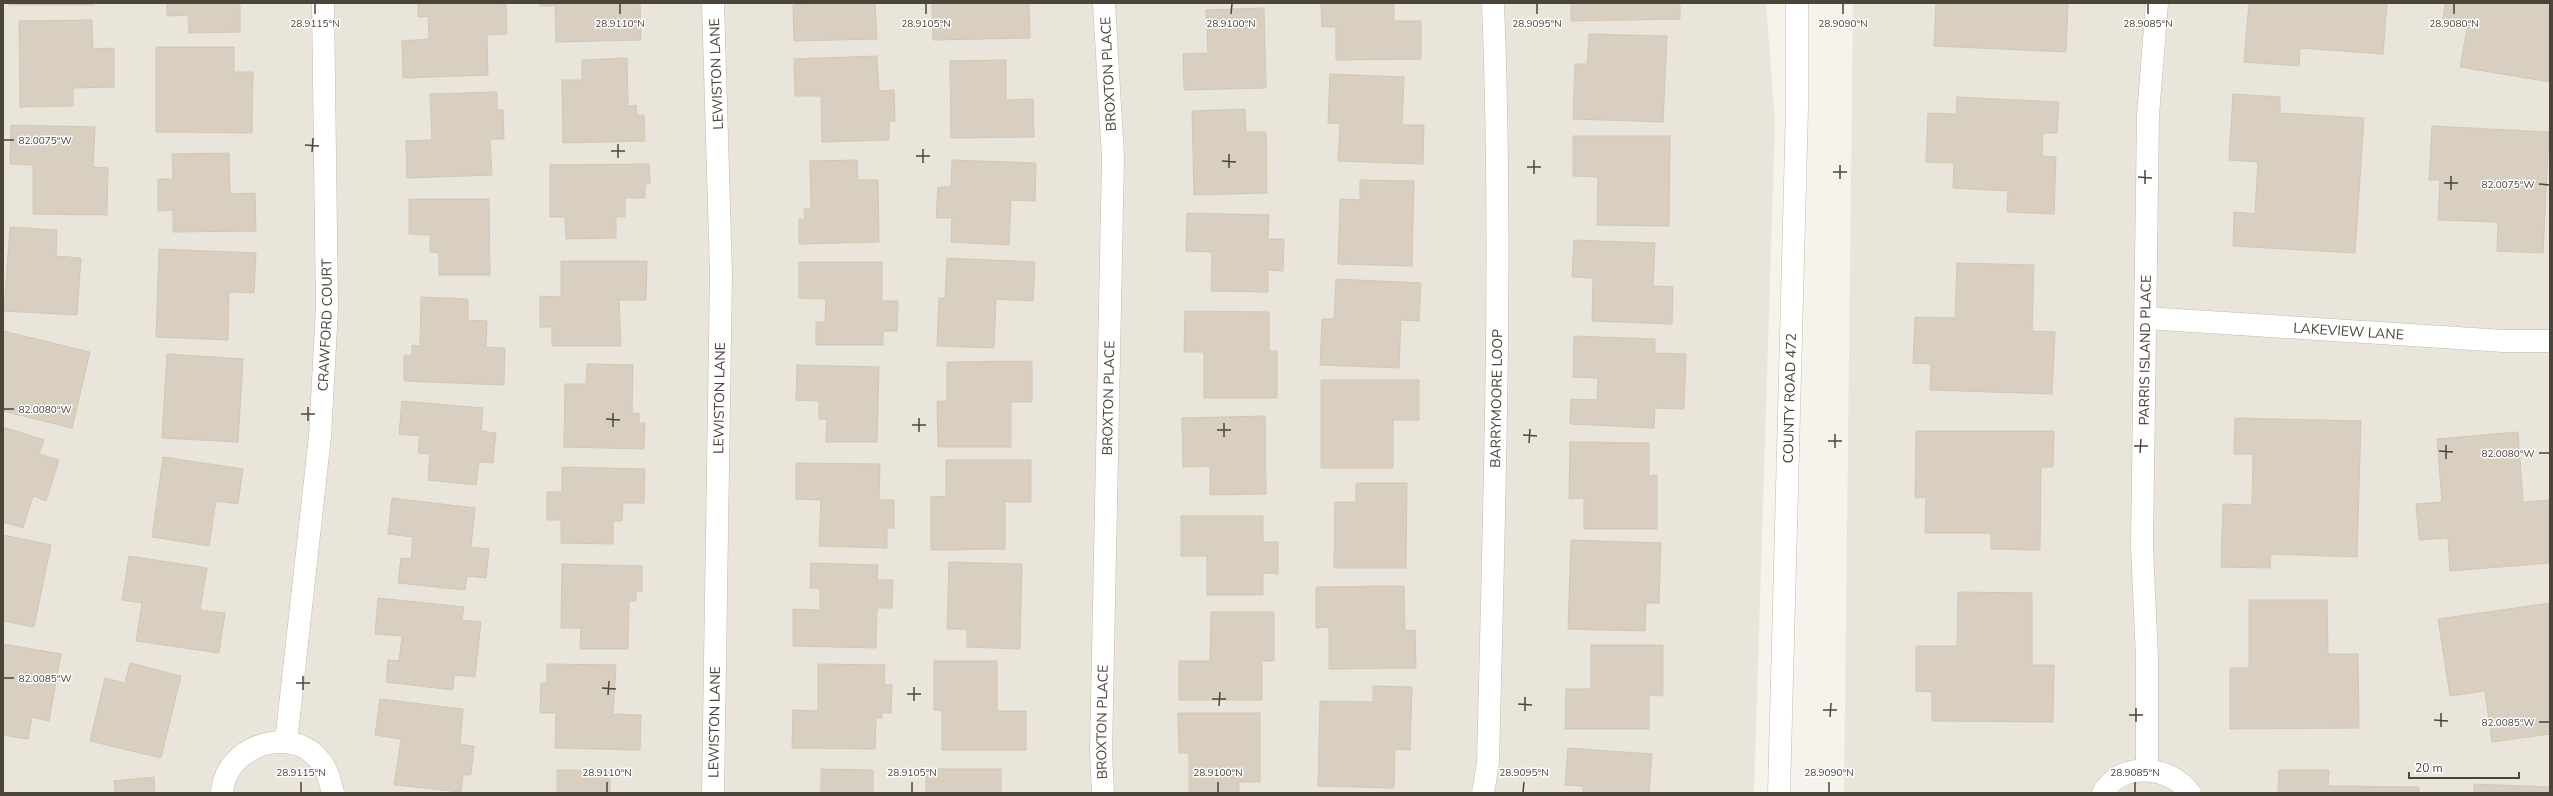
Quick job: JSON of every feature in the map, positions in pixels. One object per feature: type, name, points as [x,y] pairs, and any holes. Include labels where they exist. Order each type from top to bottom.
[{"type":"street","name":"CRAWFORD COURT","points":[[286,742],[320,436],[327,308],[323,3]]},
{"type":"street","name":"LEWISTON LANE","points":[[713,3],[721,272],[713,793]]},
{"type":"street","name":"BROXTON PLACE","points":[[1103,793],[1101,752],[1113,158],[1104,3]]},
{"type":"street","name":"BARRYMOORE LOOP","points":[[1483,793],[1488,763],[1494,523],[1497,227],[1493,3]]},
{"type":"street","name":"COUNTY ROAD 472","points":[[1779,793],[1797,108],[1797,3]]},
{"type":"street","name":"PARRIS ISLAND PLACE","points":[[2146,770],[2147,659],[2142,546],[2148,115],[2157,3]]},
{"type":"street","name":"LAKEVIEW LANE","points":[[2146,318],[2504,341],[2550,341]]},
{"type":"street","points":[[222,793],[228,772],[238,758],[252,748],[269,742],[286,742],[304,749],[320,761],[330,778],[333,793]]},
{"type":"street","points":[[2104,793],[2117,779],[2131,772],[2146,770],[2160,771],[2174,778],[2190,793]]},
{"type":"shaded area","points":[[3,3],[1766,3],[1775,122],[1754,793],[3,793]]},
{"type":"shaded area","points":[[1853,3],[2550,3],[2550,793],[1844,793]]},
{"type":"building","points":[[9,3],[94,3],[94,5],[9,5]]},
{"type":"building","points":[[167,3],[240,3],[240,32],[189,33],[188,15],[167,16]]},
{"type":"building","points":[[418,3],[506,4],[507,34],[487,35],[488,75],[403,78],[402,41],[429,39],[428,16],[418,17]]},
{"type":"building","points":[[540,3],[640,3],[641,40],[556,42],[555,6],[540,6]]},
{"type":"building","points":[[819,3],[875,3],[877,39],[794,41],[793,5]]},
{"type":"building","points":[[932,3],[1029,3],[1030,38],[933,40]]},
{"type":"building","points":[[1321,3],[1394,3],[1394,21],[1421,21],[1421,59],[1336,60],[1336,27],[1322,27]]},
{"type":"building","points":[[1571,3],[1680,3],[1680,19],[1571,21]]},
{"type":"building","points":[[1936,3],[2068,3],[2066,52],[1934,46]]},
{"type":"building","points":[[2249,3],[2387,3],[2383,54],[2300,48],[2299,66],[2244,62]]},
{"type":"building","points":[[2445,3],[2550,3],[2550,82],[2460,67],[2468,24],[2443,20]]},
{"type":"building","points":[[1264,8],[1266,88],[1184,90],[1183,54],[1208,53],[1206,10]]},
{"type":"building","points":[[92,20],[93,49],[114,48],[114,87],[73,88],[73,106],[20,107],[19,21]]},
{"type":"building","points":[[1589,34],[1667,36],[1663,122],[1573,119],[1575,64],[1587,64]]},
{"type":"building","points":[[156,47],[234,47],[234,72],[253,72],[252,133],[156,132]]},
{"type":"building","points":[[877,56],[879,91],[894,90],[895,121],[889,121],[889,140],[822,142],[821,96],[795,96],[794,59]]},
{"type":"building","points":[[627,58],[628,106],[636,105],[637,115],[644,115],[645,141],[563,143],[562,80],[582,80],[582,60]]},
{"type":"building","points":[[1006,60],[1006,100],[1033,99],[1034,137],[951,138],[950,61]]},
{"type":"building","points":[[1330,74],[1404,77],[1402,125],[1424,125],[1423,164],[1338,161],[1340,124],[1328,123]]},
{"type":"building","points":[[497,92],[497,110],[503,110],[504,139],[490,139],[492,175],[407,178],[406,141],[432,140],[430,94]]},
{"type":"building","points":[[2233,94],[2280,97],[2280,113],[2364,118],[2355,253],[2233,246],[2234,212],[2255,214],[2258,162],[2229,160]]},
{"type":"building","points":[[1957,97],[2059,102],[2057,133],[2043,133],[2042,156],[2056,157],[2054,214],[2007,212],[2008,191],[1953,188],[1954,163],[1926,162],[1928,113],[1956,114]]},
{"type":"building","points":[[1245,109],[1246,132],[1266,132],[1267,193],[1194,195],[1192,111]]},
{"type":"building","points":[[11,125],[95,127],[93,167],[108,168],[107,215],[33,214],[33,165],[10,164]]},
{"type":"building","points":[[2432,126],[2549,132],[2543,253],[2497,251],[2498,222],[2438,220],[2440,180],[2429,180]]},
{"type":"building","points":[[1573,136],[1670,136],[1669,226],[1597,225],[1598,177],[1573,176]]},
{"type":"building","points":[[229,153],[230,194],[255,193],[256,231],[173,232],[173,210],[158,211],[158,179],[173,179],[172,154]]},
{"type":"building","points":[[857,160],[858,180],[878,180],[879,242],[799,244],[799,219],[805,219],[804,209],[811,209],[810,161]]},
{"type":"building","points":[[952,160],[1036,163],[1035,201],[1011,200],[1009,245],[951,242],[952,218],[936,218],[938,187],[951,187]]},
{"type":"building","points":[[649,164],[650,184],[645,184],[645,198],[625,198],[625,217],[616,217],[616,238],[566,239],[565,217],[550,217],[550,165]]},
{"type":"building","points":[[1360,180],[1414,181],[1412,266],[1338,264],[1340,199],[1360,200]]},
{"type":"building","points":[[409,199],[489,199],[490,275],[439,275],[439,253],[430,252],[430,235],[409,234]]},
{"type":"building","points":[[1187,213],[1269,215],[1268,239],[1284,239],[1283,271],[1268,270],[1268,292],[1211,291],[1212,252],[1186,251]]},
{"type":"building","points":[[10,227],[57,230],[56,256],[81,258],[77,315],[4,311]]},
{"type":"building","points":[[1574,240],[1655,243],[1653,286],[1673,287],[1672,324],[1592,321],[1593,278],[1572,277]]},
{"type":"building","points":[[159,249],[256,253],[254,293],[229,292],[228,340],[156,337]]},
{"type":"building","points":[[947,258],[1035,262],[1033,301],[996,299],[994,348],[937,346],[939,298],[945,298]]},
{"type":"building","points":[[561,261],[647,261],[646,300],[619,300],[621,346],[552,346],[552,327],[540,327],[540,296],[561,297]]},
{"type":"building","points":[[799,262],[882,262],[882,301],[898,301],[897,331],[883,331],[883,345],[816,345],[816,322],[825,322],[826,299],[799,298]]},
{"type":"building","points":[[1957,263],[2034,265],[2032,331],[2055,332],[2052,394],[1930,390],[1931,364],[1913,363],[1915,317],[1955,318]]},
{"type":"building","points":[[1336,279],[1421,283],[1419,321],[1401,320],[1399,368],[1320,365],[1322,319],[1334,319]]},
{"type":"building","points":[[421,297],[468,299],[468,320],[487,321],[486,347],[505,348],[504,385],[404,381],[404,355],[412,355],[412,345],[420,346]]},
{"type":"building","points":[[1185,311],[1269,312],[1269,351],[1277,351],[1277,398],[1204,398],[1204,352],[1184,352]]},
{"type":"building","points":[[3,331],[90,352],[72,428],[3,411]]},
{"type":"building","points":[[1574,336],[1655,339],[1655,353],[1686,354],[1684,409],[1655,408],[1654,428],[1570,424],[1571,399],[1597,400],[1598,378],[1573,377]]},
{"type":"building","points":[[167,354],[243,359],[238,442],[162,438]]},
{"type":"building","points":[[1032,361],[1032,402],[1011,402],[1011,447],[938,447],[937,401],[947,401],[947,362]]},
{"type":"building","points":[[587,364],[633,365],[632,413],[639,413],[639,423],[645,423],[644,449],[564,447],[565,384],[586,384]]},
{"type":"building","points":[[797,365],[879,367],[877,442],[826,442],[827,419],[819,419],[819,401],[796,400]]},
{"type":"building","points":[[1321,380],[1419,380],[1419,420],[1393,420],[1393,468],[1321,468]]},
{"type":"building","points":[[402,401],[483,408],[481,431],[496,433],[493,463],[479,462],[476,485],[428,480],[430,454],[418,453],[420,436],[399,434]]},
{"type":"building","points":[[1265,416],[1266,494],[1210,495],[1210,466],[1183,467],[1182,418]]},
{"type":"building","points":[[2235,418],[2361,421],[2357,557],[2271,554],[2270,568],[2221,567],[2223,504],[2252,505],[2253,454],[2234,454]]},
{"type":"building","points":[[3,427],[44,440],[39,454],[59,460],[46,501],[33,496],[23,528],[3,522]]},
{"type":"building","points":[[1916,431],[2054,431],[2053,467],[2041,467],[2040,550],[1991,549],[1991,533],[1925,533],[1926,497],[1915,498]]},
{"type":"building","points":[[2518,432],[2523,502],[2550,500],[2550,563],[2450,571],[2448,538],[2419,540],[2416,504],[2442,502],[2437,439]]},
{"type":"building","points":[[1570,442],[1649,443],[1649,476],[1657,475],[1657,529],[1584,529],[1584,498],[1569,499]]},
{"type":"building","points":[[163,457],[243,469],[238,504],[216,501],[209,546],[152,537]]},
{"type":"building","points":[[946,460],[1031,460],[1031,502],[1005,502],[1005,549],[931,550],[931,497],[946,496]]},
{"type":"building","points":[[796,463],[880,464],[879,500],[894,500],[894,528],[887,528],[887,548],[819,546],[821,500],[796,499]]},
{"type":"building","points":[[562,467],[645,469],[644,503],[623,503],[622,521],[613,521],[613,544],[561,543],[561,520],[547,520],[547,492],[562,492]]},
{"type":"building","points":[[1356,483],[1407,483],[1406,568],[1334,568],[1335,502],[1356,502]]},
{"type":"building","points":[[392,498],[475,508],[471,547],[489,549],[486,578],[467,576],[465,590],[398,583],[401,558],[411,559],[413,537],[388,534]]},
{"type":"building","points":[[1181,516],[1263,516],[1263,542],[1278,542],[1278,574],[1263,573],[1263,595],[1207,595],[1207,556],[1181,556]]},
{"type":"building","points":[[3,535],[51,545],[34,627],[3,621]]},
{"type":"building","points":[[1571,540],[1661,543],[1659,603],[1646,603],[1645,631],[1568,629]]},
{"type":"building","points":[[129,556],[207,568],[200,610],[225,613],[219,653],[136,641],[142,603],[122,600]]},
{"type":"building","points":[[949,562],[1022,564],[1020,649],[967,647],[967,629],[947,629]]},
{"type":"building","points":[[811,563],[878,565],[877,580],[893,580],[892,608],[877,608],[876,648],[793,646],[793,609],[820,610],[820,588],[810,588]]},
{"type":"building","points":[[562,564],[642,566],[642,591],[636,591],[636,601],[629,601],[628,649],[580,649],[581,628],[561,628]]},
{"type":"building","points":[[1404,586],[1405,631],[1415,630],[1416,668],[1329,669],[1329,627],[1316,628],[1316,587]]},
{"type":"building","points":[[1958,592],[2032,593],[2032,665],[2054,665],[2053,722],[1932,721],[1932,692],[1916,691],[1916,646],[1957,646]]},
{"type":"building","points":[[378,598],[464,607],[462,620],[481,622],[475,677],[454,675],[453,690],[386,682],[388,660],[399,661],[402,636],[375,634]]},
{"type":"building","points":[[2249,600],[2327,600],[2328,654],[2358,654],[2359,728],[2230,729],[2230,668],[2249,668]]},
{"type":"building","points":[[2550,603],[2550,734],[2492,742],[2485,691],[2450,696],[2438,619]]},
{"type":"building","points":[[1211,612],[1274,612],[1274,661],[1262,661],[1262,700],[1179,700],[1179,661],[1210,661]]},
{"type":"building","points":[[3,644],[61,654],[49,721],[32,717],[28,739],[3,735]]},
{"type":"building","points":[[1591,645],[1663,645],[1663,696],[1649,695],[1649,729],[1565,729],[1566,689],[1591,689]]},
{"type":"building","points":[[934,661],[997,661],[997,711],[1026,711],[1026,750],[942,750],[942,710],[934,710]]},
{"type":"building","points":[[130,663],[181,676],[161,758],[90,741],[105,678],[125,683]]},
{"type":"building","points":[[547,664],[616,665],[613,714],[641,715],[640,750],[555,748],[556,713],[540,713],[541,683],[547,683]]},
{"type":"building","points":[[818,664],[885,665],[884,685],[892,685],[891,713],[882,713],[882,718],[876,718],[875,749],[792,748],[793,710],[818,711]]},
{"type":"building","points":[[1373,686],[1412,687],[1410,750],[1395,749],[1394,788],[1318,786],[1320,701],[1373,702]]},
{"type":"building","points":[[380,699],[463,709],[460,744],[474,746],[471,775],[463,775],[461,792],[394,785],[401,739],[375,735]]},
{"type":"building","points":[[1178,713],[1260,713],[1260,782],[1239,782],[1239,793],[1189,793],[1189,753],[1179,753]]},
{"type":"building","points":[[1568,748],[1652,754],[1649,793],[1583,793],[1583,786],[1565,785]]},
{"type":"building","points":[[821,769],[873,770],[873,793],[813,793],[821,792]]},
{"type":"building","points":[[926,769],[1001,769],[1001,793],[926,793]]},
{"type":"building","points":[[557,770],[610,771],[610,793],[557,793]]},
{"type":"building","points":[[2279,770],[2329,770],[2328,786],[2419,787],[2419,793],[2278,793]]},
{"type":"building","points":[[154,777],[155,793],[115,793],[114,781]]},
{"type":"building","points":[[2474,784],[2550,787],[2550,793],[2474,793]]}]
